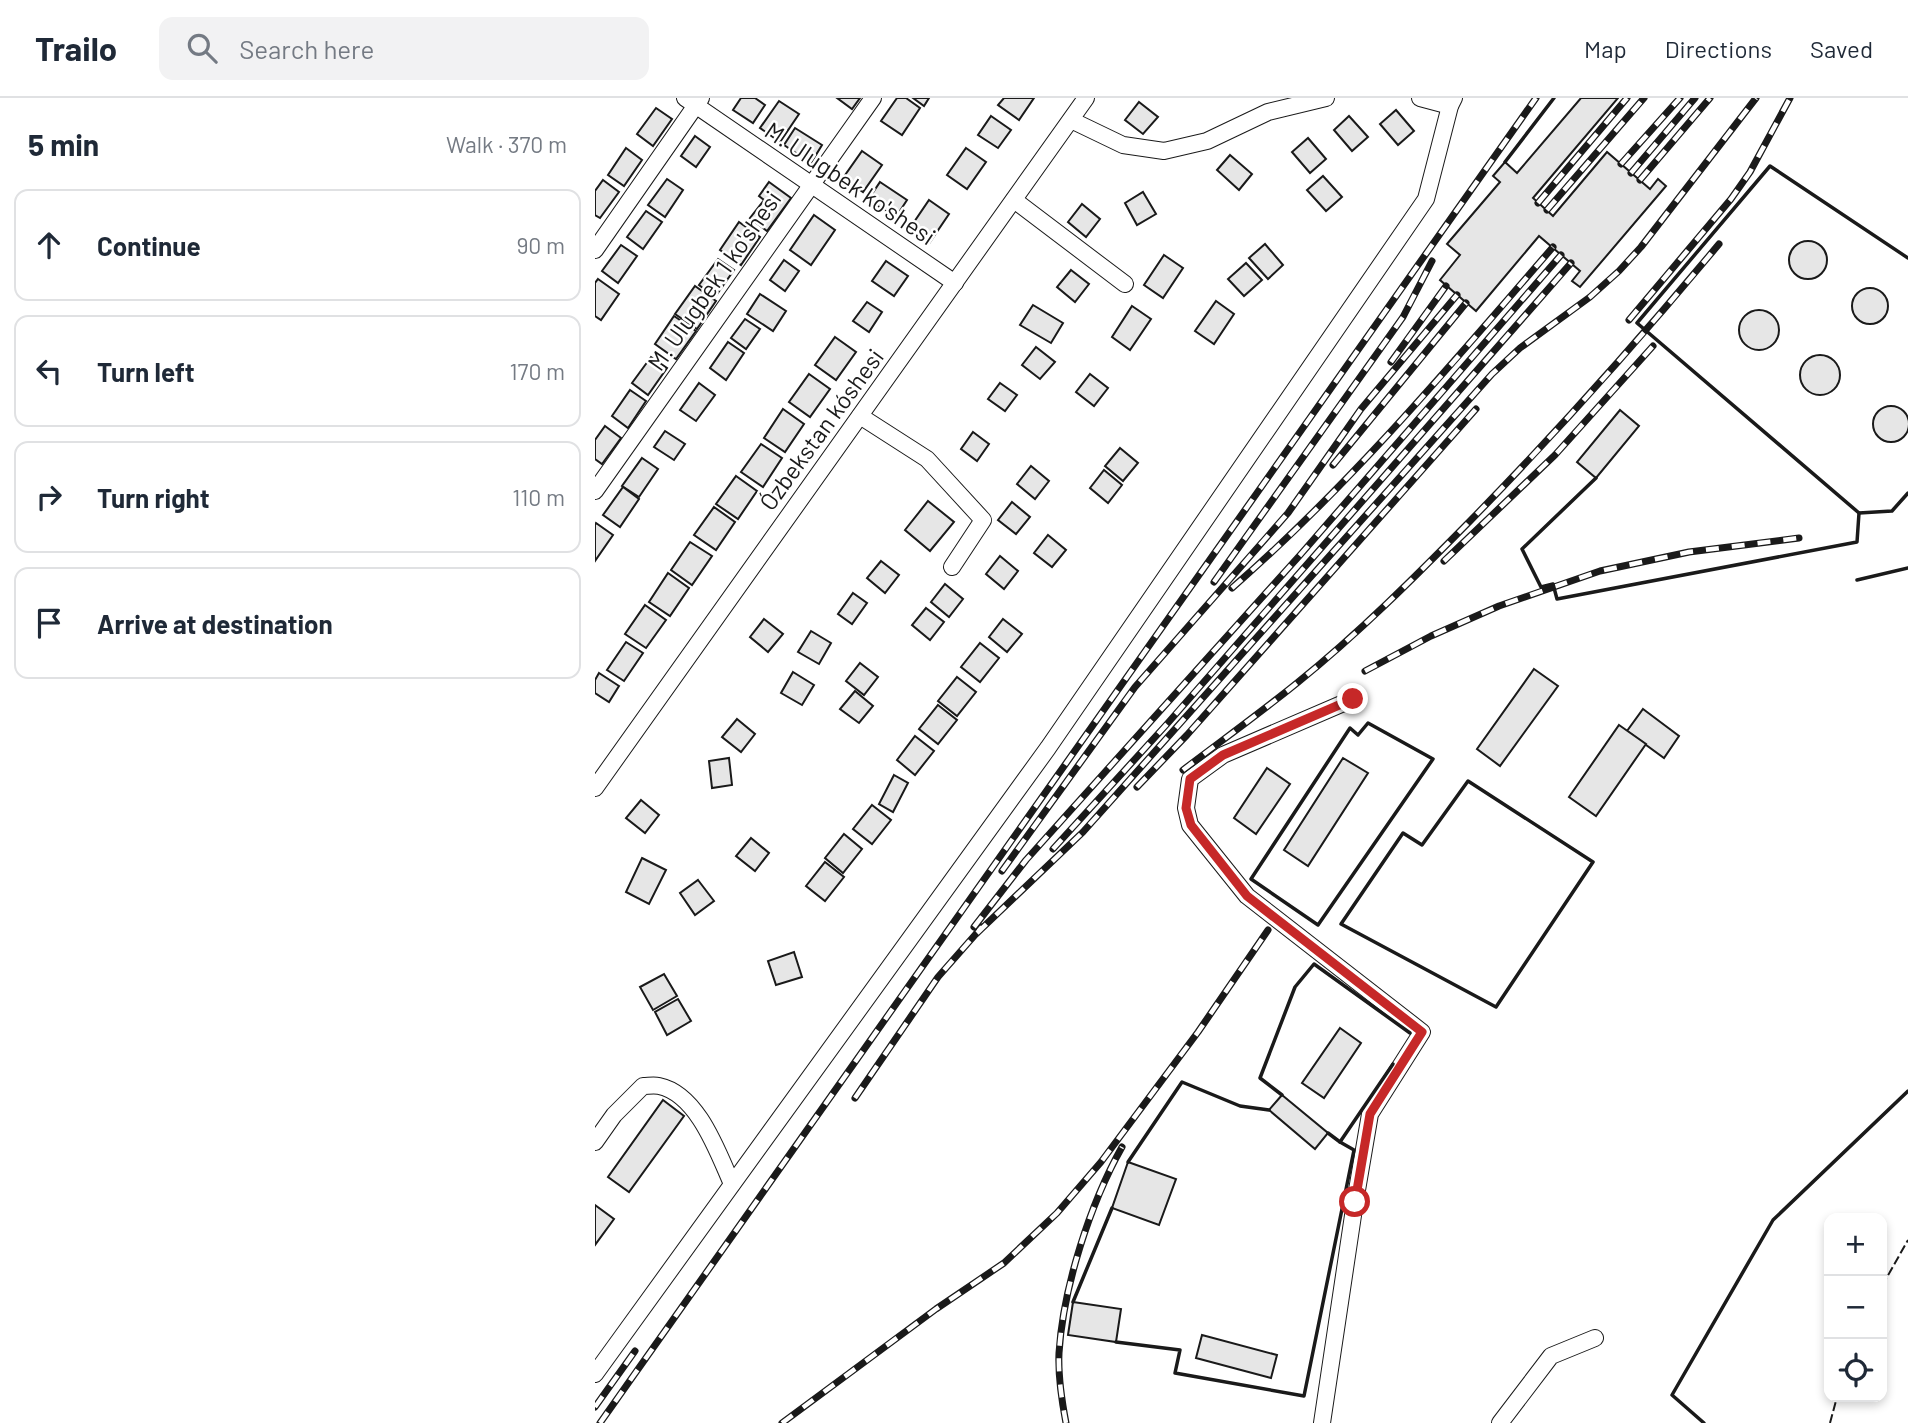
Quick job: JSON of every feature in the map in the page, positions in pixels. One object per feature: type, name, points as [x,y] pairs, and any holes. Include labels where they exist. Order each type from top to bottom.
[{"type":"street","name":"M. Ulugbek 1 ko'shesi","points":[[595,491],[873,98]]},
{"type":"street","name":"Ózbekstan kóshesi","points":[[595,788],[1086,98]]},
{"type":"street","points":[[1071,120],[1123,145],[1164,151],[1207,141],[1268,112],[1326,98]]},
{"type":"street","points":[[595,1374],[1048,748],[1426,199],[1452,102],[1420,98]]},
{"type":"street","name":"M. Ulugbek ko'shesi","points":[[694,101],[955,283]]},
{"type":"street","points":[[595,250],[694,101]]},
{"type":"street","points":[[1014,200],[1125,284]]},
{"type":"street","points":[[860,416],[927,458],[983,520],[952,567]]},
{"type":"street","points":[[1322,1423],[1370,1114],[1422,1032],[1247,896],[1191,825],[1186,808],[1190,779],[1223,755],[1353,699]]},
{"type":"street","points":[[595,1142],[614,1115],[643,1086],[660,1086],[685,1100],[706,1126],[732,1184]]},
{"type":"street","points":[[1500,1423],[1551,1356],[1595,1338]]},
{"type":"building","points":[[741,98],[755,98],[765,105],[753,123],[733,110]]},
{"type":"building","points":[[837,98],[860,98],[852,109]]},
{"type":"building","points":[[897,98],[906,98],[920,108],[902,135],[881,121]]},
{"type":"building","points":[[913,98],[929,98],[924,106]]},
{"type":"building","points":[[1004,98],[1034,98],[1019,120],[998,105]]},
{"type":"building","points":[[1581,98],[1618,98],[1533,198],[1553,216],[1607,152],[1650,189],[1658,179],[1666,186],[1580,287],[1572,281],[1580,271],[1539,236],[1476,311],[1440,280],[1460,255],[1447,244],[1500,182],[1493,176],[1505,162],[1517,173]]},
{"type":"building","points":[[779,101],[799,114],[780,142],[760,128]]},
{"type":"building","points":[[1139,102],[1158,117],[1143,134],[1125,120]]},
{"type":"building","points":[[656,108],[672,119],[653,146],[637,134]]},
{"type":"building","points":[[1396,110],[1414,131],[1398,145],[1380,124]]},
{"type":"building","points":[[991,116],[1011,130],[998,148],[978,135]]},
{"type":"building","points":[[1349,116],[1368,137],[1352,151],[1334,130]]},
{"type":"building","points":[[795,128],[822,145],[811,163],[784,145]]},
{"type":"building","points":[[695,136],[710,147],[696,167],[681,156]]},
{"type":"building","points":[[1308,138],[1326,159],[1310,173],[1292,152]]},
{"type":"building","points":[[626,148],[642,160],[624,186],[608,175]]},
{"type":"building","points":[[966,148],[986,162],[967,189],[947,175]]},
{"type":"building","points":[[862,151],[882,165],[863,192],[843,178]]},
{"type":"building","points":[[1230,155],[1252,174],[1239,190],[1217,170]]},
{"type":"building","points":[[1323,176],[1342,197],[1326,211],[1307,190]]},
{"type":"building","points":[[667,179],[683,190],[665,217],[648,205]]},
{"type":"building","points":[[603,180],[619,192],[600,218],[595,215],[595,191]]},
{"type":"building","points":[[769,182],[791,198],[767,231],[750,218],[764,200],[759,196]]},
{"type":"building","points":[[880,182],[907,200],[896,217],[868,200]]},
{"type":"building","points":[[1143,192],[1156,214],[1137,225],[1125,203]]},
{"type":"building","points":[[929,200],[949,214],[930,242],[910,228]]},
{"type":"building","points":[[1082,204],[1100,219],[1086,237],[1068,222]]},
{"type":"building","points":[[646,211],[662,222],[643,249],[627,237]]},
{"type":"building","points":[[814,215],[835,230],[811,265],[790,250]]},
{"type":"building","points":[[739,222],[760,237],[741,265],[720,250]]},
{"type":"building","points":[[1808,241],[1821,247],[1827,260],[1821,273],[1808,279],[1795,273],[1789,260],[1795,247]]},
{"type":"building","points":[[1265,244],[1283,265],[1268,279],[1249,258]]},
{"type":"building","points":[[621,245],[637,256],[618,283],[602,271]]},
{"type":"building","points":[[1164,255],[1183,268],[1163,298],[1144,285]]},
{"type":"building","points":[[718,259],[734,270],[715,297],[699,285]]},
{"type":"building","points":[[784,260],[799,271],[785,291],[770,280]]},
{"type":"building","points":[[886,261],[908,276],[894,296],[872,281]]},
{"type":"building","points":[[1246,263],[1262,280],[1244,296],[1228,279]]},
{"type":"building","points":[[1071,270],[1089,284],[1075,302],[1057,287]]},
{"type":"building","points":[[598,279],[619,294],[601,320],[595,316],[595,283]]},
{"type":"building","points":[[695,286],[716,301],[697,329],[675,314]]},
{"type":"building","points":[[1870,288],[1883,293],[1888,306],[1883,319],[1870,324],[1857,319],[1852,306],[1857,293]]},
{"type":"building","points":[[760,294],[786,311],[773,331],[747,314]]},
{"type":"building","points":[[1216,301],[1234,314],[1214,344],[1195,331]]},
{"type":"building","points":[[867,302],[882,312],[869,332],[853,321]]},
{"type":"building","points":[[1033,305],[1063,323],[1051,343],[1020,325]]},
{"type":"building","points":[[1132,306],[1151,319],[1130,350],[1112,337]]},
{"type":"building","points":[[1759,310],[1773,316],[1779,330],[1773,344],[1759,350],[1745,344],[1739,330],[1745,316]]},
{"type":"building","points":[[674,316],[696,331],[676,359],[655,344]]},
{"type":"building","points":[[745,319],[760,329],[746,349],[731,338]]},
{"type":"building","points":[[835,337],[856,352],[836,380],[815,365]]},
{"type":"building","points":[[728,342],[744,353],[726,380],[710,368]]},
{"type":"building","points":[[1036,347],[1055,362],[1040,379],[1022,365]]},
{"type":"building","points":[[1820,355],[1834,361],[1840,375],[1834,389],[1820,395],[1806,389],[1800,375],[1806,361]]},
{"type":"building","points":[[651,357],[667,368],[648,395],[632,383]]},
{"type":"building","points":[[809,374],[830,389],[810,417],[789,402]]},
{"type":"building","points":[[1090,374],[1108,388],[1094,406],[1076,392]]},
{"type":"building","points":[[699,383],[715,395],[696,421],[680,410]]},
{"type":"building","points":[[1000,383],[1017,395],[1005,411],[988,399]]},
{"type":"building","points":[[630,390],[646,401],[628,428],[612,416]]},
{"type":"building","points":[[1891,406],[1904,411],[1909,424],[1904,437],[1891,442],[1878,437],[1873,424],[1878,411]]},
{"type":"building","points":[[783,409],[804,424],[785,452],[764,438]]},
{"type":"building","points":[[1620,410],[1639,426],[1596,478],[1577,462]]},
{"type":"building","points":[[605,426],[621,438],[602,464],[595,459],[595,440]]},
{"type":"building","points":[[665,431],[685,444],[674,460],[654,447]]},
{"type":"building","points":[[973,432],[989,444],[977,461],[961,449]]},
{"type":"building","points":[[761,444],[782,458],[763,487],[741,472]]},
{"type":"building","points":[[1120,448],[1138,463],[1123,481],[1105,466]]},
{"type":"building","points":[[642,458],[658,469],[639,497],[622,486]]},
{"type":"building","points":[[1031,466],[1049,481],[1035,499],[1017,484]]},
{"type":"building","points":[[1104,470],[1122,485],[1108,503],[1090,488]]},
{"type":"building","points":[[736,476],[757,491],[738,519],[716,504]]},
{"type":"building","points":[[623,487],[639,499],[620,527],[603,515]]},
{"type":"building","points":[[928,501],[954,522],[930,551],[905,530]]},
{"type":"building","points":[[1012,502],[1030,517],[1016,534],[998,520]]},
{"type":"building","points":[[714,507],[735,522],[716,550],[694,535]]},
{"type":"building","points":[[596,523],[613,535],[595,561],[595,525]]},
{"type":"building","points":[[1048,535],[1066,550],[1052,567],[1034,553]]},
{"type":"building","points":[[690,542],[712,556],[692,585],[671,570]]},
{"type":"building","points":[[1000,556],[1018,571],[1004,589],[986,574]]},
{"type":"building","points":[[881,561],[899,575],[885,593],[867,578]]},
{"type":"building","points":[[668,573],[689,588],[670,616],[649,602]]},
{"type":"building","points":[[945,584],[963,599],[949,617],[931,602]]},
{"type":"building","points":[[853,593],[867,603],[852,624],[838,614]]},
{"type":"building","points":[[645,605],[666,620],[646,648],[625,634]]},
{"type":"building","points":[[926,608],[944,622],[930,640],[912,625]]},
{"type":"building","points":[[764,619],[783,634],[768,652],[750,637]]},
{"type":"building","points":[[1003,619],[1022,634],[1007,652],[989,637]]},
{"type":"building","points":[[811,631],[831,643],[819,664],[798,652]]},
{"type":"building","points":[[626,642],[643,653],[624,681],[607,670]]},
{"type":"building","points":[[980,643],[999,658],[980,682],[961,667]]},
{"type":"building","points":[[860,663],[878,677],[864,695],[846,681]]},
{"type":"building","points":[[1534,669],[1558,686],[1500,766],[1477,749]]},
{"type":"building","points":[[793,672],[814,685],[802,705],[781,693]]},
{"type":"building","points":[[599,673],[619,686],[609,702],[595,693],[595,680]]},
{"type":"building","points":[[957,677],[976,692],[957,716],[938,701]]},
{"type":"building","points":[[855,691],[873,706],[859,723],[840,709]]},
{"type":"building","points":[[938,705],[957,720],[938,744],[919,729]]},
{"type":"building","points":[[1643,709],[1679,736],[1664,758],[1627,731]]},
{"type":"building","points":[[737,719],[755,734],[741,752],[722,737]]},
{"type":"building","points":[[1619,725],[1646,744],[1596,816],[1569,797]]},
{"type":"building","points":[[915,736],[934,751],[915,775],[897,760]]},
{"type":"building","points":[[729,758],[732,785],[712,788],[709,761]]},
{"type":"building","points":[[1343,758],[1368,773],[1308,866],[1284,850]]},
{"type":"building","points":[[1267,768],[1290,784],[1256,834],[1234,818]]},
{"type":"building","points":[[894,775],[908,783],[893,812],[879,804]]},
{"type":"building","points":[[641,800],[659,815],[645,833],[626,818]]},
{"type":"building","points":[[872,805],[891,820],[872,844],[853,829]]},
{"type":"building","points":[[844,834],[862,849],[843,873],[825,858]]},
{"type":"building","points":[[751,838],[769,853],[755,871],[736,856]]},
{"type":"building","points":[[642,858],[666,870],[649,904],[626,892]]},
{"type":"building","points":[[825,862],[844,877],[825,901],[806,886]]},
{"type":"building","points":[[698,880],[714,901],[695,915],[680,893]]},
{"type":"building","points":[[794,952],[802,977],[776,985],[768,961]]},
{"type":"building","points":[[664,974],[677,996],[653,1010],[640,987]]},
{"type":"building","points":[[678,999],[691,1021],[667,1035],[655,1012]]},
{"type":"building","points":[[1340,1028],[1361,1043],[1324,1098],[1302,1083]]},
{"type":"building","points":[[1282,1095],[1328,1133],[1315,1149],[1269,1110]]},
{"type":"building","points":[[663,1100],[684,1116],[629,1192],[608,1177]]},
{"type":"building","points":[[1128,1162],[1176,1179],[1159,1225],[1112,1208]]},
{"type":"building","points":[[595,1205],[614,1219],[595,1245]]},
{"type":"building","points":[[1073,1302],[1121,1309],[1116,1342],[1068,1335]]},
{"type":"building","points":[[1202,1335],[1277,1355],[1271,1378],[1196,1358]]},
{"type":"railway","points":[[600,1423],[1536,98]]},
{"type":"railway","points":[[1538,203],[1627,98]]},
{"type":"railway","points":[[1547,210],[1644,98]]},
{"type":"railway","points":[[1621,164],[1680,98]]},
{"type":"railway","points":[[1631,173],[1695,98]]},
{"type":"railway","points":[[1640,180],[1710,98]]},
{"type":"railway","points":[[977,933],[1083,832],[1492,374],[1520,348],[1590,297],[1619,271],[1641,247],[1756,98]]},
{"type":"railway","points":[[1629,320],[1731,199],[1750,172],[1790,98]]},
{"type":"railway","points":[[1183,770],[1320,664],[1408,583],[1567,419],[1719,244]]},
{"type":"railway","points":[[1232,588],[1359,466],[1438,380],[1553,247]]},
{"type":"railway","points":[[974,927],[1026,860],[1301,554],[1561,255]]},
{"type":"railway","points":[[1214,582],[1403,317],[1432,261]]},
{"type":"railway","points":[[1053,849],[1167,724],[1571,263]]},
{"type":"railway","points":[[1391,362],[1446,286]]},
{"type":"railway","points":[[1002,871],[1135,687],[1288,513],[1361,409],[1457,295]]},
{"type":"railway","points":[[1333,465],[1466,303]]},
{"type":"railway","points":[[1444,561],[1555,455],[1653,346]]},
{"type":"railway","points":[[1137,787],[1187,735],[1476,409]]},
{"type":"railway","points":[[1365,671],[1431,636],[1499,606],[1600,571],[1689,552],[1799,538]]},
{"type":"railway","points":[[855,1098],[938,977],[982,927]]},
{"type":"railway","points":[[782,1423],[936,1309],[1004,1263],[1057,1213],[1101,1162],[1198,1032],[1268,930]]},
{"type":"railway","points":[[1066,1423],[1059,1361],[1066,1301],[1089,1220],[1122,1147]]},
{"type":"railway","points":[[595,1407],[635,1351]]},
{"type":"fence","points":[[1887,1277],[1908,1240]]},
{"type":"fence","points":[[1830,1423],[1836,1402]]},
{"type":"wall","points":[[1505,162],[1554,98]]},
{"type":"wall","points":[[1908,258],[1770,166],[1637,323],[1859,513],[1892,511],[1908,493]]},
{"type":"wall","points":[[1596,478],[1522,549],[1541,587],[1553,584],[1557,599],[1857,542],[1859,513]]},
{"type":"wall","points":[[1857,580],[1908,568]]},
{"type":"wall","points":[[1368,723],[1433,759],[1318,925],[1251,879],[1350,728],[1358,735],[1368,723]]},
{"type":"wall","points":[[1468,781],[1593,862],[1496,1007],[1341,924],[1403,833],[1422,845],[1468,781]]},
{"type":"wall","points":[[1282,1095],[1260,1078],[1295,987],[1314,964],[1410,1033]]},
{"type":"wall","points":[[1328,1133],[1340,1142],[1393,1064]]},
{"type":"wall","points":[[1128,1162],[1182,1082],[1240,1106],[1269,1110]]},
{"type":"wall","points":[[1704,1423],[1672,1395],[1773,1220],[1908,1091]]},
{"type":"wall","points":[[1116,1342],[1180,1350],[1175,1373],[1304,1396],[1354,1150],[1340,1142]]},
{"type":"wall","points":[[1073,1302],[1112,1208]]},
{"type":"route","points":[[1353,699],[1223,755],[1190,779],[1186,808],[1191,825],[1247,896],[1422,1032],[1370,1114],[1355,1202]]}]
